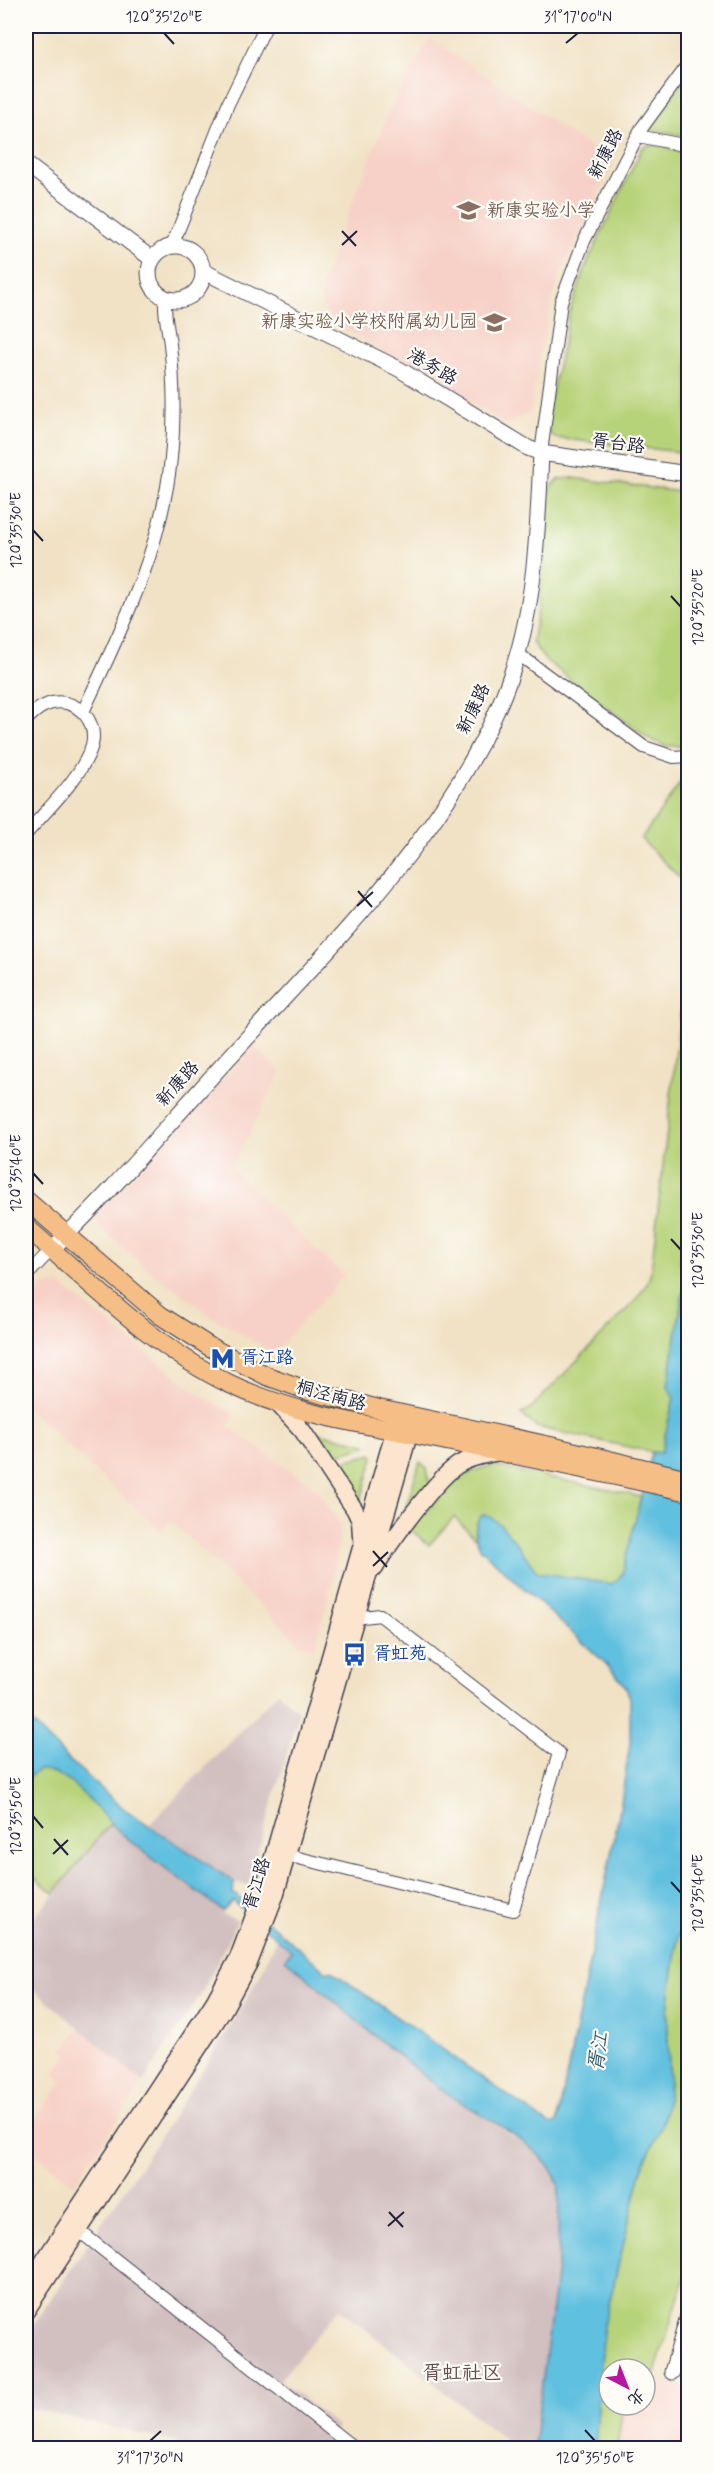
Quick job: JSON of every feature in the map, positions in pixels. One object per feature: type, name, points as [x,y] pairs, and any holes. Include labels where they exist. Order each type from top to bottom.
[{"type":"main road","name":"桐泾南路","points":[[26,1200],[145,1303],[176,1326],[210,1347],[267,1376],[404,1424],[498,1452],[688,1479]]},
{"type":"main road","name":"桐泾南路","points":[[26,1227],[171,1349],[229,1384],[279,1405],[555,1447],[688,1492]]},
{"type":"main road","points":[[279,1405],[302,1430],[355,1510],[360,1521],[362,1545]]},
{"type":"main road","name":"胥江路","points":[[26,2288],[205,2016],[236,1976],[265,1925],[273,1879],[362,1545],[404,1424]]},
{"type":"main road","name":"胥江路","points":[[273,1879],[286,1855],[365,1584],[404,1424]]},
{"type":"main road","points":[[365,1584],[390,1545],[442,1478],[461,1463],[498,1452]]},
{"type":"main road","name":"胥江路","points":[[26,2311],[224,2009],[236,1976]]},
{"type":"street","points":[[172,246],[228,104],[266,26]]},
{"type":"street","name":"新康路","points":[[51,1250],[344,932],[412,848],[457,785],[475,753],[504,694],[517,653],[527,609],[537,540],[542,453],[561,302],[584,241],[638,136],[688,65]]},
{"type":"street","points":[[638,136],[688,146]]},
{"type":"street","points":[[26,164],[152,260]]},
{"type":"street","points":[[172,246],[189,249],[201,262],[203,271],[198,289],[192,295],[174,301],[165,299],[152,286],[148,278],[152,260],[164,248],[172,246]]},
{"type":"street","name":"港务路","points":[[203,271],[399,369],[528,448],[542,453]]},
{"type":"street","points":[[83,712],[147,569],[162,517],[171,458],[173,402],[170,342],[164,314],[165,299]]},
{"type":"street","name":"胥台路","points":[[542,453],[688,474]]},
{"type":"street","points":[[517,653],[644,747],[674,757],[688,756]]},
{"type":"street","points":[[26,720],[44,705],[60,703],[75,705],[91,721],[94,733],[86,762],[26,834]]},
{"type":"street","points":[[26,1276],[51,1250]]},
{"type":"street","points":[[286,1855],[513,1910],[559,1754],[380,1615],[355,1618]]},
{"type":"street","points":[[78,2230],[354,2448]]},
{"type":"street","points":[[672,2372],[688,2316]]},
{"type":"shaded area","name":"新康实验小学","points":[[430,38],[613,163],[566,261],[553,296],[530,413],[506,424],[337,324],[326,312],[320,297],[322,285],[352,203],[391,107]]},
{"type":"shaded area","points":[[254,1047],[281,1072],[231,1169],[344,1276],[274,1353],[214,1318],[139,1262],[99,1227],[97,1214]]},
{"type":"shaded area","points":[[58,1283],[186,1384],[205,1398],[235,1414],[227,1426],[317,1489],[341,1526],[333,1578],[315,1649],[301,1644],[171,1521],[160,1531],[26,1407],[26,1302],[43,1286]]},
{"type":"shaded area","points":[[278,1692],[299,1712],[248,1885],[234,1882],[150,1824]]},
{"type":"shaded area","points":[[111,1822],[121,1833],[223,1911],[223,1915],[238,1920],[203,1991],[143,2082],[26,1983],[26,1929]]},
{"type":"shaded area","points":[[276,1938],[292,1951],[286,1959],[371,2032],[441,2089],[536,2152],[555,2176],[559,2185],[558,2260],[534,2448],[515,2448],[339,2308],[280,2380],[338,2427],[321,2448],[178,2448],[178,2443],[26,2407],[26,2336],[150,2152],[225,2035],[260,1976]]},
{"type":"shaded area","points":[[80,2028],[143,2082],[74,2184],[26,2147],[26,2129],[63,2082],[54,2072],[68,2055],[62,2050]]},
{"type":"shaded area","points":[[657,2378],[688,2390],[688,2448],[617,2448],[621,2417],[657,2417]]},
{"type":"green space","points":[[688,73],[688,136],[649,129],[683,81]]},
{"type":"green space","points":[[648,145],[660,145],[688,153],[688,453],[555,438],[550,434],[547,414],[571,308],[588,261],[642,148]]},
{"type":"green space","points":[[573,478],[688,493],[688,746],[665,746],[646,737],[544,659],[532,642],[540,600],[550,488],[559,479]]},
{"type":"green space","points":[[688,772],[688,901],[682,880],[641,839]]},
{"type":"green space","points":[[688,945],[688,1191],[681,1262],[688,1263],[668,1385],[674,1398],[661,1453],[536,1427],[521,1414],[530,1409],[634,1302],[647,1284],[651,1272]]},
{"type":"green space","points":[[312,1433],[367,1444],[367,1446],[327,1457]]},
{"type":"green space","points":[[372,1454],[374,1457],[359,1506],[332,1464]]},
{"type":"green space","points":[[420,1462],[427,1468],[430,1486],[402,1519]]},
{"type":"green space","points":[[496,1466],[641,1497],[628,1555],[617,1581],[612,1584],[603,1584],[536,1572],[508,1534],[484,1515],[476,1524],[475,1538],[454,1517],[429,1545],[411,1530],[438,1498],[458,1480],[482,1468]]},
{"type":"green space","points":[[26,1717],[70,1761],[123,1808],[54,1893],[26,1871]]},
{"type":"green space","points":[[688,1881],[688,2267],[657,2366],[657,2357],[602,2357],[604,2324],[640,2176],[663,2121],[667,2101],[668,2012]]},
{"type":"green space","points":[[597,2417],[621,2417],[617,2448],[595,2448]]},
{"type":"water","points":[[688,1191],[688,1264],[681,1262]]},
{"type":"water","name":"胥江","points":[[688,1264],[688,1881],[668,2012],[667,2101],[663,2121],[640,2176],[604,2324],[602,2357],[597,2357],[595,2448],[534,2448],[558,2260],[559,2185],[551,2169],[524,2142],[440,2088],[381,2041],[285,1959],[292,1951],[233,1901],[223,1911],[133,1843],[112,1825],[73,1784],[62,1777],[39,1770],[26,1779],[26,1717],[70,1761],[123,1808],[234,1882],[233,1893],[327,1972],[330,1970],[550,2125],[557,2123],[620,1809],[630,1743],[630,1698],[625,1685],[605,1663],[481,1549],[476,1537],[476,1529],[480,1517],[484,1515],[499,1523],[537,1572],[611,1584],[622,1575],[652,1452],[661,1453],[674,1398],[668,1386]]},
{"type":"place","name":"新康实验小学","points":[[469,211]]},
{"type":"place","name":"新康实验小学校附属幼儿园","points":[[495,322]]},
{"type":"place","name":"胥江路","points":[[222,1358]]},
{"type":"place","name":"胥虹苑","points":[[355,1654]]},
{"type":"district","name":"胥虹社区","points":[[462,2373]]}]
